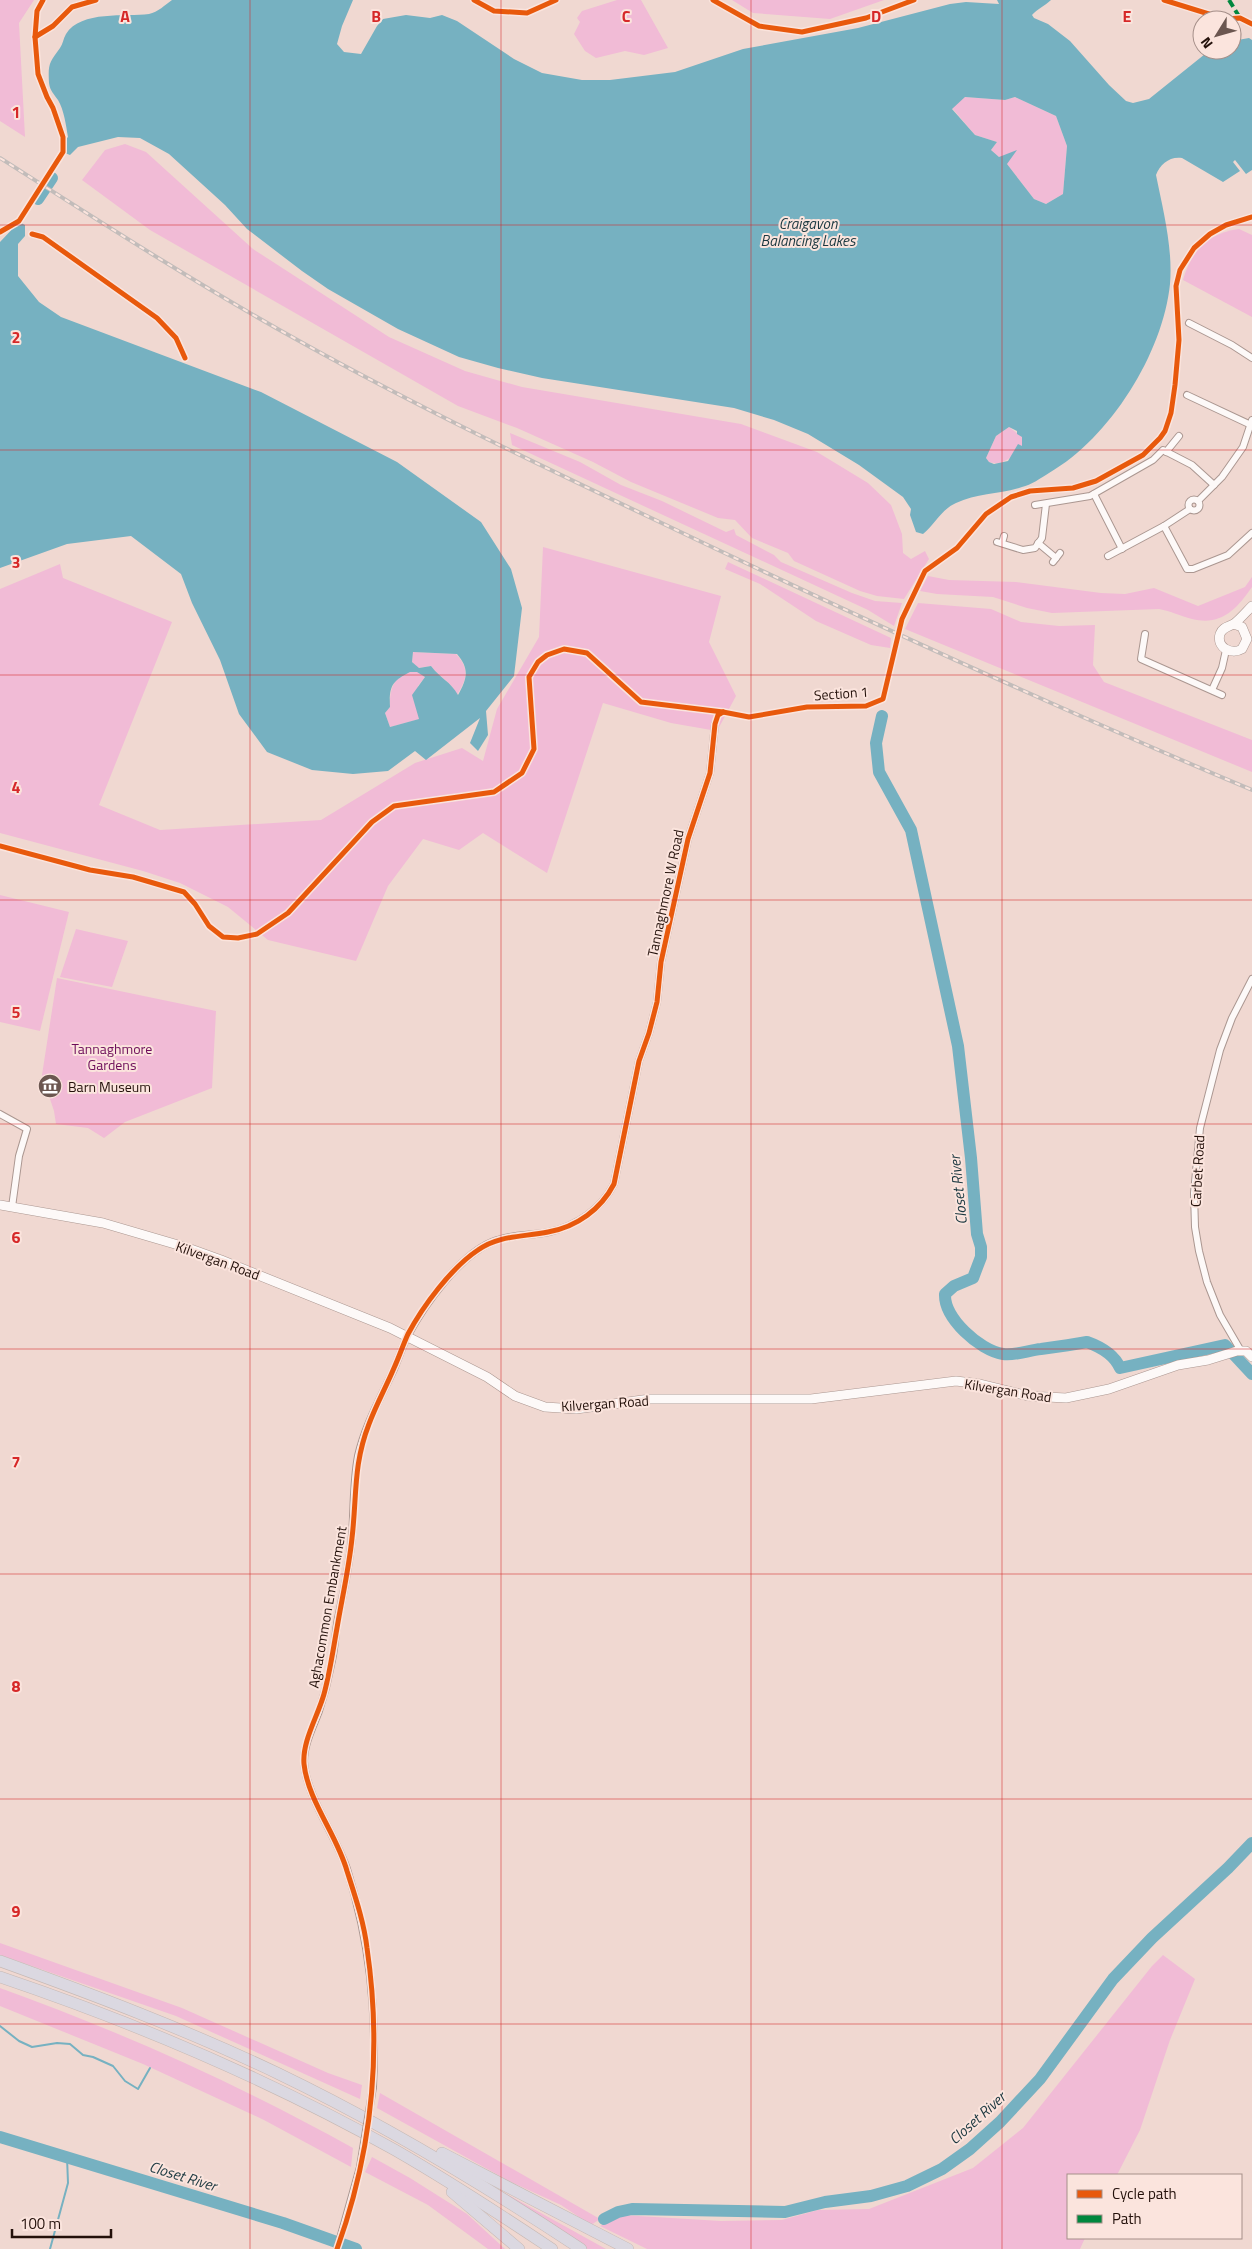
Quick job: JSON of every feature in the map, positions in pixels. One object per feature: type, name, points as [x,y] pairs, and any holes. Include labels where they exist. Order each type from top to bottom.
[{"type":"highway","points":[[0,1961],[171,2026],[276,2073],[459,2171],[581,2249]]},
{"type":"highway","points":[[0,1977],[43,1992],[198,2054],[314,2109],[395,2150],[444,2179],[552,2249]]},
{"type":"highway","points":[[385,2130],[430,2147],[628,2249]]},
{"type":"highway","points":[[395,2150],[462,2200],[519,2249]]},
{"type":"street","points":[[1189,323],[1232,345],[1252,358]]},
{"type":"street","points":[[1108,556],[1164,526],[1190,509],[1189,502],[1198,501],[1222,477],[1249,442],[1251,423],[1188,395]]},
{"type":"street","points":[[1166,452],[1178,436]]},
{"type":"street","points":[[1035,505],[1094,494],[1153,460],[1163,450],[1192,465],[1214,484]]},
{"type":"street","points":[[1094,494],[1122,549]]},
{"type":"street","points":[[1004,536],[999,543],[1023,550],[1035,548],[1042,538],[1046,504]]},
{"type":"street","points":[[1164,526],[1187,569],[1193,569],[1228,555],[1252,533]]},
{"type":"street","points":[[1038,543],[1056,558]]},
{"type":"street","points":[[1212,690],[1222,668],[1226,650],[1220,640],[1220,634],[1223,629],[1234,624],[1252,606]]},
{"type":"street","points":[[1226,650],[1234,652],[1247,649],[1252,606]]},
{"type":"street","points":[[1234,624],[1248,637]]},
{"type":"street","points":[[1145,634],[1141,659],[1222,695]]},
{"type":"street","name":"Tannaghmore W Road","points":[[407,1336],[444,1283],[478,1249],[493,1241],[550,1232],[575,1223],[592,1212],[607,1198],[614,1184],[639,1061],[657,1002],[661,962],[688,838],[710,773],[715,724]]},
{"type":"street","name":"Carbet Road","points":[[1239,1351],[1220,1315],[1207,1282],[1195,1227],[1194,1193],[1200,1128],[1220,1050],[1232,1018],[1252,979]]},
{"type":"street","points":[[0,1114],[27,1130],[19,1156],[12,1207]]},
{"type":"street","name":"Kilvergan Road","points":[[0,1205],[103,1223],[185,1247],[256,1273],[407,1336],[487,1378],[515,1396],[546,1407],[576,1409],[650,1399],[811,1399],[956,1382],[980,1384],[1028,1396],[1066,1398],[1109,1389],[1178,1365],[1226,1356],[1239,1351]]},
{"type":"street","name":"Aghacommon Embankment","points":[[337,2248],[360,2167],[373,2087],[375,2044],[373,1998],[367,1946],[346,1866],[327,1822],[312,1794],[304,1760],[306,1745],[319,1712],[332,1663],[352,1536],[355,1474],[358,1455],[370,1420],[407,1336]]},
{"type":"street","points":[[1239,1351],[1246,1351],[1252,1357]]},
{"type":"green space","points":[[0,0],[34,0],[19,23],[25,137],[0,121]]},
{"type":"green space","points":[[617,0],[641,0],[668,48],[644,55],[625,51],[596,58],[585,51],[574,34],[580,22],[577,18],[582,11]]},
{"type":"green space","points":[[732,0],[884,0],[830,19],[753,13]]},
{"type":"green space","points":[[965,97],[1005,100],[1015,97],[1056,116],[1067,146],[1063,194],[1046,204],[1034,199],[1007,164],[991,150],[997,142],[975,135],[952,108]]},
{"type":"green space","points":[[125,144],[146,152],[253,249],[389,337],[465,371],[522,387],[741,424],[817,452],[868,483],[891,505],[902,534],[903,553],[911,559],[925,551],[929,559],[904,599],[877,596],[860,591],[794,561],[788,553],[752,538],[735,520],[718,518],[631,482],[593,462],[517,428],[458,406],[150,230],[82,180],[105,150]]},
{"type":"green space","points":[[1239,229],[1252,235],[1252,317],[1183,280],[1191,260],[1202,245],[1218,235]]},
{"type":"green space","points":[[1009,427],[1022,437],[1022,446],[1004,462],[989,462],[986,458],[996,436]]},
{"type":"green space","points":[[510,433],[580,462],[621,485],[662,501],[726,532],[734,529],[736,535],[774,555],[781,562],[852,593],[875,601],[902,603],[894,626],[868,610],[512,445]]},
{"type":"green space","points":[[543,547],[721,596],[709,642],[736,696],[717,731],[671,723],[603,703],[547,873],[483,833],[459,850],[423,839],[388,886],[356,961],[268,940],[228,907],[180,883],[143,871],[0,833],[0,589],[60,564],[63,578],[172,622],[99,805],[160,830],[321,820],[415,763],[462,748],[483,761],[497,709],[539,637]]},
{"type":"green space","points":[[728,562],[891,638],[890,648],[871,645],[816,621],[760,584],[725,569]]},
{"type":"green space","points":[[928,576],[949,580],[1016,582],[1101,593],[1125,594],[1154,588],[1198,606],[1245,587],[1252,577],[1252,587],[1240,603],[1227,614],[1220,618],[1202,621],[1159,609],[1052,613],[1027,608],[993,597],[937,594],[920,591]]},
{"type":"green space","points":[[918,603],[991,609],[1021,622],[1059,626],[1095,625],[1093,665],[1104,682],[1252,740],[1252,772],[905,629]]},
{"type":"green space","points":[[413,652],[456,654],[463,664],[466,674],[457,695],[452,687],[431,666],[418,668],[412,662]]},
{"type":"green space","points":[[417,671],[425,677],[418,686],[420,719],[390,727],[385,713],[390,707],[392,688],[403,674]]},
{"type":"green space","points":[[0,895],[69,912],[40,1031],[0,1022]]},
{"type":"green space","points":[[76,929],[128,941],[112,987],[60,977]]},
{"type":"green space","name":"Tannaghmore Gardens","points":[[57,978],[216,1011],[212,1088],[125,1122],[104,1138],[88,1128],[56,1124],[54,1111],[42,1075]]},
{"type":"green space","points":[[0,1943],[182,2008],[328,2073],[362,2085],[360,2099],[176,2016],[0,1955]]},
{"type":"green space","points":[[1163,1955],[1195,1979],[1170,2040],[1140,2130],[1118,2174],[1067,2174],[1067,2239],[1085,2239],[1080,2249],[647,2249],[600,2226],[622,2215],[721,2221],[782,2220],[818,2210],[869,2209],[973,2168],[1023,2128],[1152,1966]]},
{"type":"green space","points":[[0,1988],[136,2041],[224,2081],[353,2148],[351,2167],[264,2120],[143,2064],[0,2006]]},
{"type":"green space","points":[[380,2093],[600,2219],[591,2225],[561,2205],[509,2181],[377,2108]]},
{"type":"green space","points":[[372,2157],[410,2178],[467,2214],[505,2249],[488,2249],[428,2205],[365,2172]]},
{"type":"green space","points":[[483,2181],[606,2249],[587,2249]]},
{"type":"water","name":"Craigavon Balancing Lakes","points":[[172,0],[353,0],[337,44],[344,52],[361,54],[383,19],[406,15],[430,18],[442,15],[457,21],[514,59],[542,73],[582,80],[610,80],[675,72],[743,49],[858,28],[950,4],[966,2],[999,4],[997,0],[1051,0],[1032,15],[1034,18],[1048,24],[1070,41],[1109,85],[1126,101],[1133,103],[1149,99],[1198,60],[1242,60],[1242,39],[1249,38],[1252,40],[1252,170],[1246,174],[1235,160],[1233,162],[1240,171],[1223,182],[1182,158],[1173,158],[1160,167],[1156,175],[1169,242],[1170,284],[1157,338],[1145,365],[1130,391],[1093,438],[1071,458],[1029,485],[972,497],[956,503],[947,509],[923,534],[916,532],[910,515],[911,509],[903,497],[859,465],[808,434],[774,420],[734,408],[542,378],[459,357],[398,329],[328,289],[247,229],[225,205],[169,154],[140,138],[118,137],[78,147],[70,155],[65,153],[65,140],[68,137],[66,123],[60,104],[50,88],[49,72],[51,61],[66,34],[73,26],[93,18],[149,14]],"holes":[[[965,97],[1005,100],[1015,97],[1056,116],[1067,146],[1063,194],[1046,204],[1034,199],[1007,164],[1017,150],[999,157],[991,150],[997,142],[975,135],[952,109]],[[1009,427],[1017,431],[1017,434],[1022,437],[1022,446],[1018,444],[1008,461],[994,464],[989,462],[986,458],[996,436]]]},
{"type":"water","points":[[19,222],[25,225],[25,236],[18,244],[18,276],[39,302],[61,317],[261,392],[397,462],[481,522],[511,569],[522,608],[514,676],[486,711],[488,735],[478,751],[470,743],[480,718],[426,760],[415,751],[388,771],[353,774],[312,770],[267,752],[239,714],[220,660],[192,603],[181,574],[131,536],[67,544],[0,568],[0,242]],"holes":[[[413,652],[457,654],[464,664],[466,674],[458,695],[452,686],[431,666],[419,668],[412,662]],[[410,672],[417,672],[425,677],[412,695],[419,719],[390,727],[385,713],[390,707],[391,689],[395,681]]]},
{"type":"waterway","points":[[38,199],[52,178]]},
{"type":"waterway","name":"Closet River","points":[[882,716],[876,743],[879,772],[911,830],[958,1046],[971,1158],[977,1234],[981,1247],[981,1257],[973,1278],[954,1286],[945,1294],[950,1313],[974,1340],[1003,1354],[1017,1354],[1087,1342],[1106,1352],[1120,1368],[1225,1345],[1252,1374]]},
{"type":"waterway","name":"Closet River","points":[[604,2219],[618,2212],[632,2209],[785,2212],[825,2202],[871,2196],[907,2186],[942,2169],[970,2149],[1000,2122],[1040,2079],[1113,1979],[1152,1938],[1228,1868],[1252,1843]]},
{"type":"waterway","points":[[0,2026],[19,2041],[32,2047],[57,2043],[70,2044],[83,2055],[93,2057],[113,2066],[125,2081],[138,2089],[150,2068]]},
{"type":"waterway","name":"Closet River","points":[[0,2137],[283,2223],[356,2249]]},
{"type":"waterway","points":[[50,2249],[68,2183],[67,2157]]},
{"type":"railway","points":[[0,158],[224,298],[344,365],[430,410],[722,552],[873,622],[1024,691],[1252,790]]},
{"type":"marked path","points":[[1229,0],[1235,10]]},
{"type":"cycle path","points":[[0,232],[19,221],[63,152],[63,137],[38,74],[35,37],[37,11],[43,0]]},
{"type":"cycle path","points":[[35,37],[53,26],[72,7],[96,0]]},
{"type":"cycle path","points":[[474,0],[494,11],[527,13],[556,0]]},
{"type":"cycle path","points":[[713,0],[759,26],[802,32],[866,18],[914,0]]},
{"type":"cycle path","points":[[1164,0],[1225,19],[1240,18],[1252,24]]},
{"type":"cycle path","name":"Section 1","points":[[0,846],[90,870],[133,877],[184,892],[195,904],[209,926],[223,937],[238,938],[257,934],[288,913],[372,822],[394,806],[494,792],[522,773],[534,749],[529,677],[538,662],[547,655],[564,649],[587,653],[641,702],[749,717],[807,707],[866,706],[883,699],[902,619],[925,571],[957,548],[986,514],[1011,497],[1030,491],[1073,488],[1096,481],[1143,455],[1160,438],[1165,431],[1171,413],[1175,385],[1179,340],[1176,286],[1180,270],[1194,248],[1210,234],[1226,225],[1252,217]]},
{"type":"cycle path","points":[[32,234],[43,237],[157,318],[176,338],[185,358]]},
{"type":"cycle path","points":[[337,2249],[359,2175],[366,2138],[371,2100],[374,2024],[366,1938],[359,1909],[337,1844],[311,1791],[304,1764],[304,1755],[305,1746],[324,1694],[331,1661],[351,1549],[360,1453],[372,1417],[408,1334],[421,1312],[448,1277],[468,1258],[486,1245],[512,1237],[559,1230],[587,1216],[609,1193],[614,1184],[639,1061],[657,1002],[661,962],[688,839],[710,773],[715,724],[718,715],[723,712]]},
{"type":"place","name":"Barn Museum","points":[[50,1086]]}]
